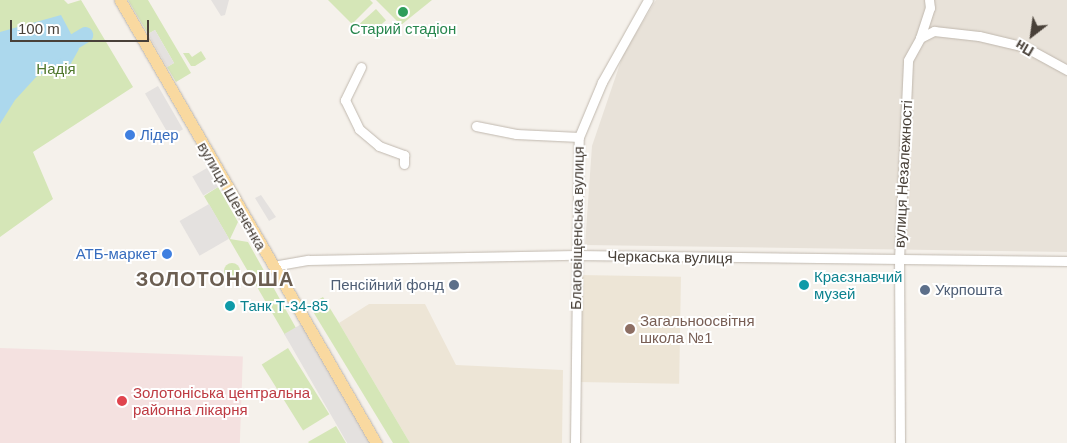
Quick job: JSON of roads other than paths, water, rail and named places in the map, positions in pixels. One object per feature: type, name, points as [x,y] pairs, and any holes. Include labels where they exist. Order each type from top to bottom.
[{"type":"main road","name":"вулиця Шевченка","points":[[120,0],[376,443]]},
{"type":"street","name":"Благовіщенська вулиця","points":[[574,443],[575,255],[579,138],[602,82],[648,0]]},
{"type":"street","name":"вулиця Незалежності","points":[[900,443],[899,260],[908,60],[920,38],[930,8],[929,0]]},
{"type":"street","points":[[920,38],[934,31],[979,36],[1025,47],[1067,70]]},
{"type":"street","points":[[361,67],[344,100],[359,129],[379,146],[404,155],[404,164]]},
{"type":"street","points":[[476,126],[516,134],[579,138]]},
{"type":"street","name":"Черкаська вулиця","points":[[273,266],[308,260],[575,255],[1067,261]]},
{"type":"water","points":[[61,15],[79,49],[69,67],[38,75],[15,100],[0,124],[0,32]]},
{"type":"waterway","points":[[57,52],[85,35]]},
{"type":"place","name":"Старий стадіон","points":[[403,12]]},
{"type":"place","name":"Лідер","points":[[130,135]]},
{"type":"place","name":"АТБ-маркет","points":[[167,254]]},
{"type":"place","name":"Пенсійний фонд","points":[[454,285]]},
{"type":"place","name":"Краєзнавчий музей","points":[[804,285]]},
{"type":"place","name":"Укрпошта","points":[[925,290]]},
{"type":"place","name":"Танк Т-34-85","points":[[230,306]]},
{"type":"place","name":"Загальноосвітня школа №1","points":[[630,329]]},
{"type":"place","name":"Золотоніська центральна районна лікарня","points":[[122,401]]},
{"type":"district","name":"ЗОЛОТОНОША","points":[[215,279]]},
{"type":"park label","name":"Надія","points":[[56,69]]}]
